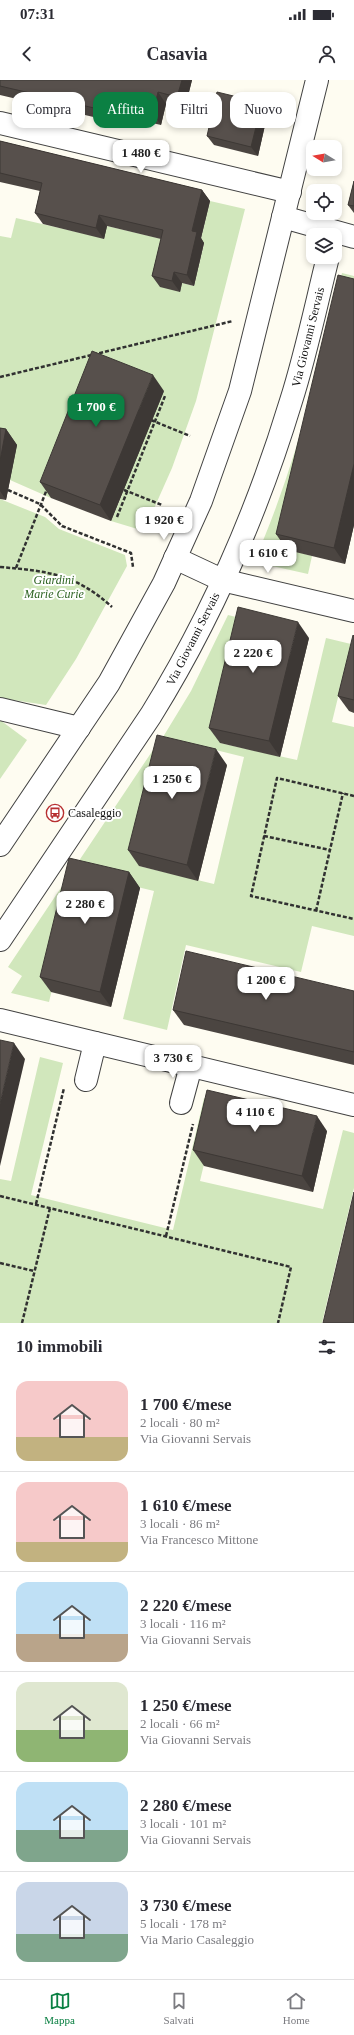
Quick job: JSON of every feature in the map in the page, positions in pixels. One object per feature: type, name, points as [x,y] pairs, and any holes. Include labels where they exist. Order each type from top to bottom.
[{"type":"street","points":[[0,845],[109,683],[164,583],[200,501],[240,391],[317,80]]},
{"type":"street","points":[[0,122],[290,192]]},
{"type":"street","points":[[283,218],[317,228]]},
{"type":"street","name":"Via Giovanni Servais","points":[[0,940],[151,715],[174,678],[222,580],[252,514],[292,400],[326,264]]},
{"type":"street","points":[[175,558],[222,580],[354,611]]},
{"type":"street","points":[[0,709],[79,728]]},
{"type":"street","points":[[0,1020],[354,1105]]},
{"type":"street","points":[[75,1081],[95,1043]]},
{"type":"street","points":[[181,1103],[191,1066]]},
{"type":"path","points":[[0,377],[259,315]]},
{"type":"path","points":[[97,361],[100,354]]},
{"type":"path","points":[[116,517],[166,396]]},
{"type":"path","points":[[151,420],[190,436]]},
{"type":"path","points":[[16,568],[49,483]]},
{"type":"path","points":[[8,490],[40,504],[62,526],[131,553],[133,567]]},
{"type":"path","points":[[124,490],[162,505]]},
{"type":"path","points":[[0,567],[16,568],[60,576],[79,582],[112,607]]},
{"type":"path","points":[[354,796],[277,778],[251,896],[354,919]]},
{"type":"path","points":[[316,911],[343,793]]},
{"type":"path","points":[[264,836],[330,850]]},
{"type":"path","points":[[36,1204],[75,1081]]},
{"type":"path","points":[[166,1236],[193,1122]]},
{"type":"path","points":[[0,1196],[291,1267],[278,1323]]},
{"type":"path","points":[[22,1323],[50,1208]]},
{"type":"path","points":[[0,1263],[34,1271]]},
{"type":"green space","points":[[210,201],[245,209],[196,401],[172,468],[144,531],[111,521],[124,490],[103,367],[51,498],[10,480],[0,441],[0,236],[11,238],[16,218],[103,238],[107,226],[171,241],[180,291],[182,283],[194,286],[204,244],[200,242]]},
{"type":"green space","points":[[342,273],[354,276],[354,292],[287,549],[312,556],[308,574],[254,562],[269,527],[294,456]]},
{"type":"green space","name":"Giardini Marie Curie","points":[[0,499],[45,517],[59,529],[125,555],[127,566],[76,659],[46,705],[0,698]]},
{"type":"green space","points":[[228,615],[248,620],[220,743],[297,760],[326,638],[351,644],[332,722],[354,727],[354,936],[312,926],[301,972],[186,945],[167,1030],[123,1019],[154,891],[80,873],[49,1002],[11,993],[22,976],[8,967],[155,747],[139,866],[214,884],[244,757],[163,737],[191,691]]},
{"type":"green space","points":[[0,720],[27,740],[0,779]]},
{"type":"green space","points":[[40,1057],[63,1063],[31,1195],[173,1230],[204,1098],[219,1101],[200,1181],[323,1209],[343,1130],[354,1133],[354,1188],[322,1323],[0,1323],[0,1179],[11,1181]]},
{"type":"building","points":[[0,80],[182,80],[178,92],[166,92],[166,94],[158,92],[93,92],[93,108],[85,106],[85,92],[26,92],[0,86]]},
{"type":"building","points":[[222,93],[230,95],[230,128],[256,128],[251,147],[207,136],[209,128],[222,128]]},
{"type":"building","points":[[0,141],[202,190],[192,231],[197,232],[187,275],[174,272],[172,281],[152,276],[163,230],[99,215],[96,228],[35,213],[42,183],[0,173]]},
{"type":"building","points":[[354,181],[354,206],[348,205]]},
{"type":"building","points":[[338,275],[354,279],[354,464],[334,548],[276,534]]},
{"type":"building","points":[[92,351],[153,375],[100,505],[40,482]]},
{"type":"building","points":[[0,428],[6,429],[0,461]]},
{"type":"building","points":[[238,607],[298,622],[269,741],[209,728]]},
{"type":"building","points":[[353,635],[354,636],[354,700],[338,696]]},
{"type":"building","points":[[157,735],[216,749],[187,865],[128,850]]},
{"type":"building","points":[[69,858],[129,872],[100,992],[40,977]]},
{"type":"building","points":[[186,951],[354,991],[354,1052],[173,1010]]},
{"type":"building","points":[[0,1040],[14,1043],[0,1104]]},
{"type":"building","points":[[207,1090],[317,1116],[302,1176],[193,1150]]},
{"type":"building","points":[[354,1192],[354,1323],[323,1323]]},
{"type":"place","name":"Casaleggio","points":[[55,813]]}]
